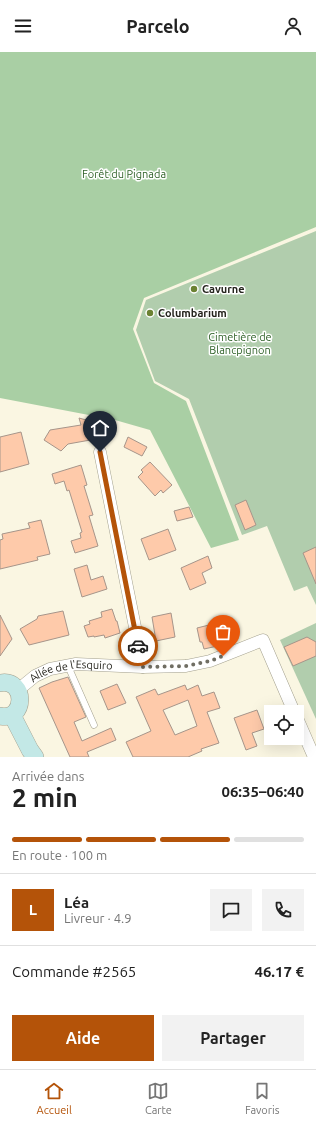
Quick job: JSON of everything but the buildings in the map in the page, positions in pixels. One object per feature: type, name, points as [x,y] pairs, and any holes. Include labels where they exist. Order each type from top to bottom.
[{"type":"street","points":[[100,452],[143,667]]},
{"type":"street","name":"Allée de l'Esquiro","points":[[18,690],[35,676],[50,669],[76,664],[143,667],[186,666],[210,661],[263,640],[291,705]]},
{"type":"street","points":[[0,683],[4,682],[12,685],[18,690],[21,697],[20,704],[17,710],[6,716],[35,757]]},
{"type":"street","points":[[304,734],[314,757]]},
{"type":"lane","points":[[68,666],[94,725]]},
{"type":"green space","name":"Forêt du Pignada","points":[[0,52],[316,52],[316,227],[144,298],[133,329],[154,383],[186,401],[239,540],[211,548],[150,430],[115,420],[0,398]]},
{"type":"green space","name":"Cimetière de Blancpignon","points":[[316,231],[316,605],[307,586],[294,591],[267,526],[242,535],[189,399],[155,381],[136,330],[146,300]]},
{"type":"green space","points":[[316,623],[316,719],[280,640]]},
{"type":"way so far","points":[[138,646],[143,667],[186,666],[210,661],[223,656]]},
{"type":"place","name":"Cavurne","points":[[194,289]]},
{"type":"place","name":"Columbarium","points":[[150,313]]},
{"type":"route","points":[[100,452],[138,646]]}]
